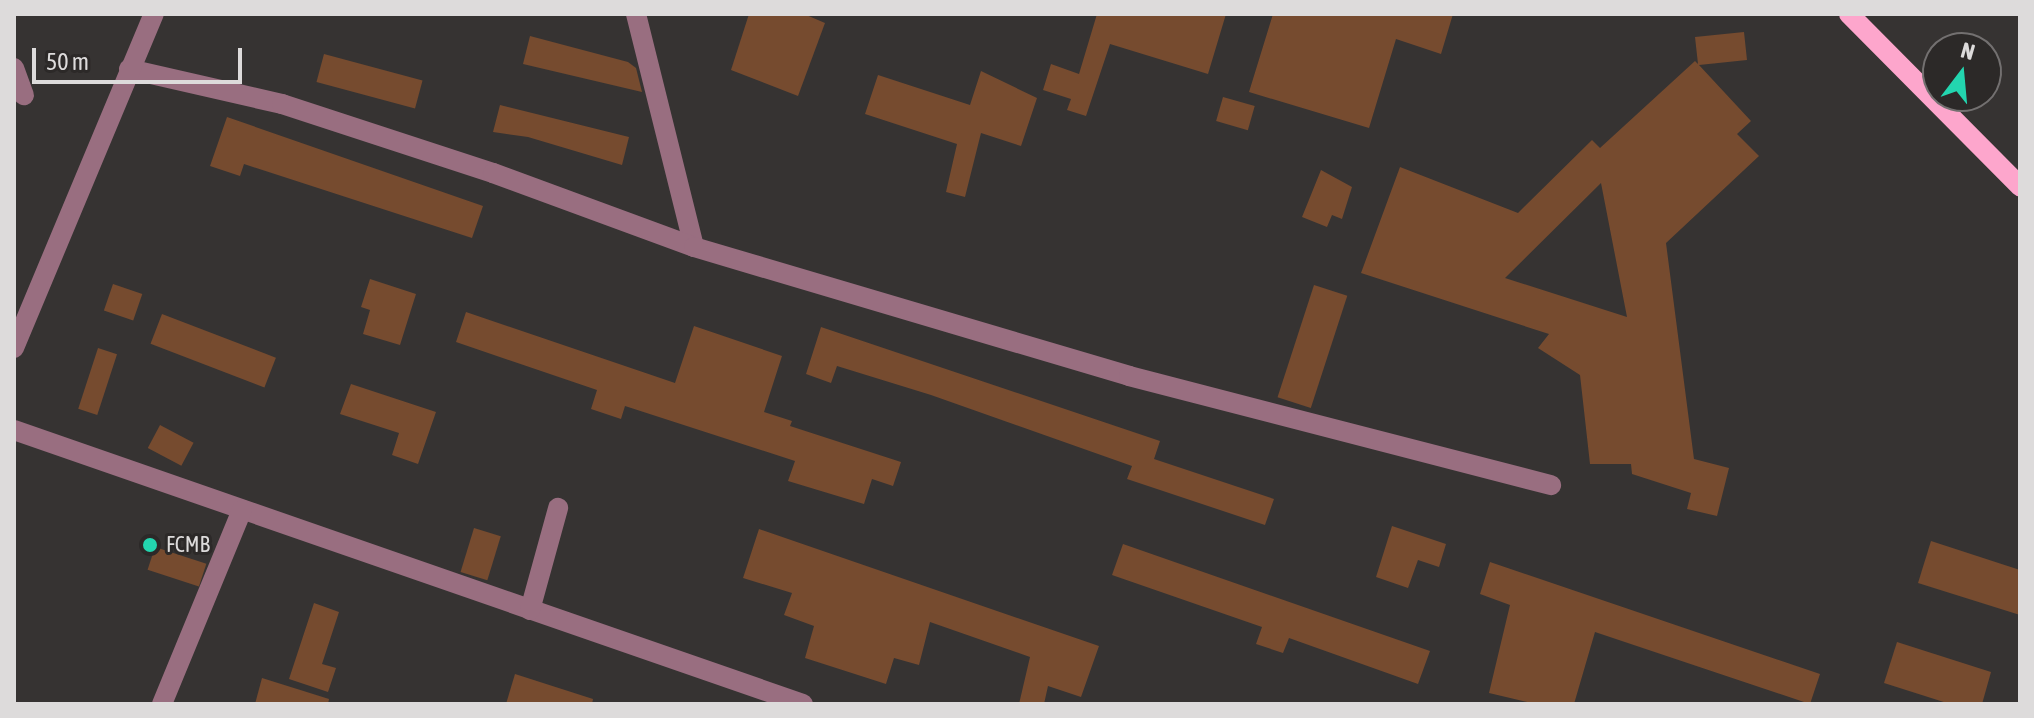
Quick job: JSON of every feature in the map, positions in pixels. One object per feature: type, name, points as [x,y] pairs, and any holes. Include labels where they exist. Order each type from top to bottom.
[{"type":"main road","points":[[1849,14],[2020,186]]},
{"type":"street","points":[[14,348],[154,14]]},
{"type":"street","points":[[636,14],[694,247]]},
{"type":"street","points":[[14,68],[24,95]]},
{"type":"street","points":[[129,69],[282,104],[493,173],[694,247],[1302,424],[1551,485]]},
{"type":"street","points":[[14,430],[803,704]]},
{"type":"street","points":[[530,610],[558,508]]},
{"type":"street","points":[[162,704],[242,510]]},
{"type":"building","points":[[749,14],[804,14],[825,23],[798,96],[731,70]]},
{"type":"building","points":[[1097,14],[1226,14],[1208,74],[1110,44],[1086,116],[1067,110],[1071,99],[1043,90],[1051,64],[1079,74]]},
{"type":"building","points":[[1273,14],[1453,14],[1441,54],[1396,39],[1369,128],[1249,92]]},
{"type":"building","points":[[1744,32],[1747,60],[1699,65],[1751,121],[1737,134],[1759,156],[1666,243],[1694,459],[1729,468],[1717,516],[1687,509],[1691,493],[1632,474],[1631,464],[1590,464],[1580,375],[1538,348],[1549,334],[1361,273],[1400,167],[1518,213],[1592,140],[1600,148],[1695,61],[1698,64],[1695,37]],"holes":[[[1601,183],[1627,317],[1505,278]]]},
{"type":"building","points":[[530,36],[628,62],[636,68],[642,92],[523,64]]},
{"type":"building","points":[[324,54],[423,80],[415,108],[316,82]]},
{"type":"building","points":[[981,71],[1037,98],[1021,146],[981,133],[965,197],[946,192],[957,144],[865,114],[878,75],[970,105]]},
{"type":"building","points":[[1223,97],[1255,106],[1248,130],[1216,121]]},
{"type":"building","points":[[500,105],[629,137],[622,165],[528,137],[493,132]]},
{"type":"building","points":[[227,117],[483,206],[472,238],[244,164],[240,176],[210,166]]},
{"type":"building","points":[[1321,170],[1352,187],[1342,219],[1332,215],[1327,227],[1302,217]]},
{"type":"building","points":[[370,279],[416,294],[400,345],[363,334],[370,310],[361,307]]},
{"type":"building","points":[[113,284],[142,294],[133,321],[104,310]]},
{"type":"building","points":[[1314,285],[1347,296],[1311,408],[1278,397]]},
{"type":"building","points":[[466,312],[675,383],[694,326],[782,356],[764,412],[792,421],[790,426],[901,462],[893,486],[872,479],[864,504],[788,481],[795,461],[625,406],[621,419],[591,409],[597,390],[456,342]]},
{"type":"building","points":[[162,314],[276,358],[264,388],[151,344]]},
{"type":"building","points":[[821,327],[1160,441],[1154,459],[1274,499],[1265,525],[1127,479],[1132,466],[931,395],[837,366],[831,383],[806,374]]},
{"type":"building","points":[[98,348],[117,354],[97,415],[78,409]]},
{"type":"building","points":[[351,384],[436,412],[418,464],[392,455],[399,433],[340,414]]},
{"type":"building","points":[[160,425],[194,443],[181,466],[148,448]]},
{"type":"building","points":[[1392,526],[1446,544],[1439,567],[1418,560],[1408,588],[1376,577]]},
{"type":"building","points":[[474,528],[501,536],[487,580],[461,572]]},
{"type":"building","points":[[759,529],[1099,646],[1081,697],[1048,686],[1044,704],[1019,704],[1030,657],[930,622],[919,665],[894,658],[886,684],[805,658],[814,626],[784,615],[792,593],[743,578]]},
{"type":"building","points":[[1931,541],[2020,570],[2020,615],[1918,583]]},
{"type":"building","points":[[1123,544],[1430,651],[1418,684],[1289,638],[1283,653],[1256,644],[1262,627],[1112,575]]},
{"type":"building","points":[[155,547],[206,564],[199,587],[148,570]]},
{"type":"building","points":[[1490,562],[1820,674],[1810,704],[1595,632],[1574,704],[1536,704],[1489,693],[1510,605],[1480,594]]},
{"type":"building","points":[[314,603],[339,612],[322,664],[336,668],[328,692],[289,679]]},
{"type":"building","points":[[1897,642],[1991,672],[1982,704],[1950,704],[1884,683]]},
{"type":"building","points":[[515,674],[593,699],[592,704],[506,704]]},
{"type":"building","points":[[262,678],[329,699],[328,704],[255,704]]},
{"type":"place","name":"FCMB","points":[[150,545]]}]
